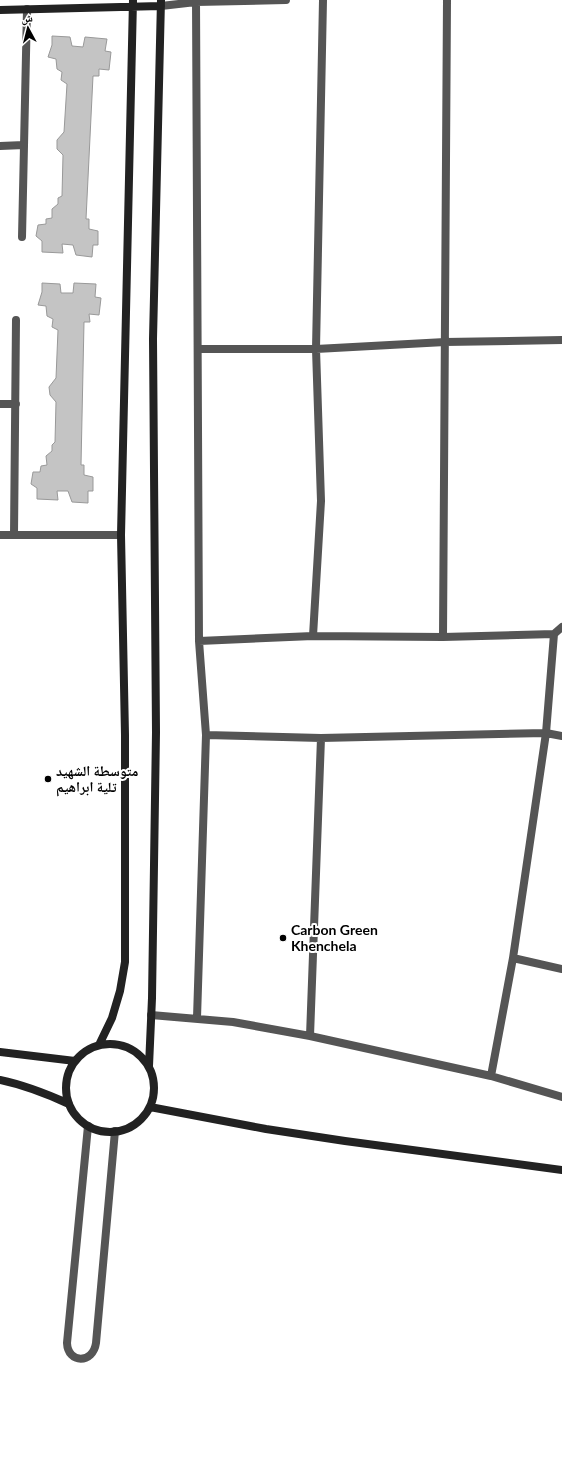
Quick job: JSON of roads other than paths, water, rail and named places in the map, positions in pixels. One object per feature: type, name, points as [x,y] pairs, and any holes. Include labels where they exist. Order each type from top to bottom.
[{"type":"street","points":[[0,10],[26,10],[133,3],[286,0]]},
{"type":"street","points":[[313,636],[322,500],[316,349],[323,0]]},
{"type":"street","points":[[443,637],[447,0]]},
{"type":"street","points":[[196,1],[198,641],[206,735],[196,1018]]},
{"type":"street","points":[[99,1045],[112,1018],[120,991],[125,962],[125,735],[121,535],[133,3]]},
{"type":"street","points":[[148,1066],[151,1015],[156,732],[153,339],[161,3]]},
{"type":"street","points":[[22,237],[26,10]]},
{"type":"street","points":[[0,146],[24,145]]},
{"type":"street","points":[[14,535],[16,320]]},
{"type":"street","points":[[198,349],[316,349],[445,342],[562,340]]},
{"type":"street","points":[[0,404],[16,404]]},
{"type":"street","points":[[0,535],[121,535]]},
{"type":"street","points":[[198,641],[313,636],[443,637],[554,634],[562,627]]},
{"type":"street","points":[[492,1076],[513,958],[546,733],[554,634]]},
{"type":"street","points":[[206,735],[321,738],[546,733],[562,736]]},
{"type":"street","points":[[310,1036],[321,738]]},
{"type":"street","points":[[513,958],[562,969]]},
{"type":"street","points":[[151,1015],[233,1022],[310,1036],[492,1076],[562,1097]]},
{"type":"street","points":[[113,1044],[127,1047],[140,1054],[148,1066],[153,1079],[154,1094],[150,1107],[141,1119],[129,1127],[116,1131],[101,1131],[88,1126],[76,1116],[69,1104],[66,1089],[68,1074],[75,1061],[86,1051],[99,1045],[113,1044]]},
{"type":"street","points":[[0,1052],[75,1061]]},
{"type":"street","points":[[0,1080],[26,1086],[69,1104]]},
{"type":"street","points":[[150,1107],[266,1129],[344,1141],[562,1170]]},
{"type":"street","points":[[88,1126],[67,1343],[68,1352],[75,1358],[80,1359],[89,1357],[95,1349],[116,1131]]},
{"type":"place","name":"متوسطة الشهيد تلية ابراهيم","points":[[48,779]]},
{"type":"place","name":"Carbon Green Khenchela","points":[[283,938]]}]
